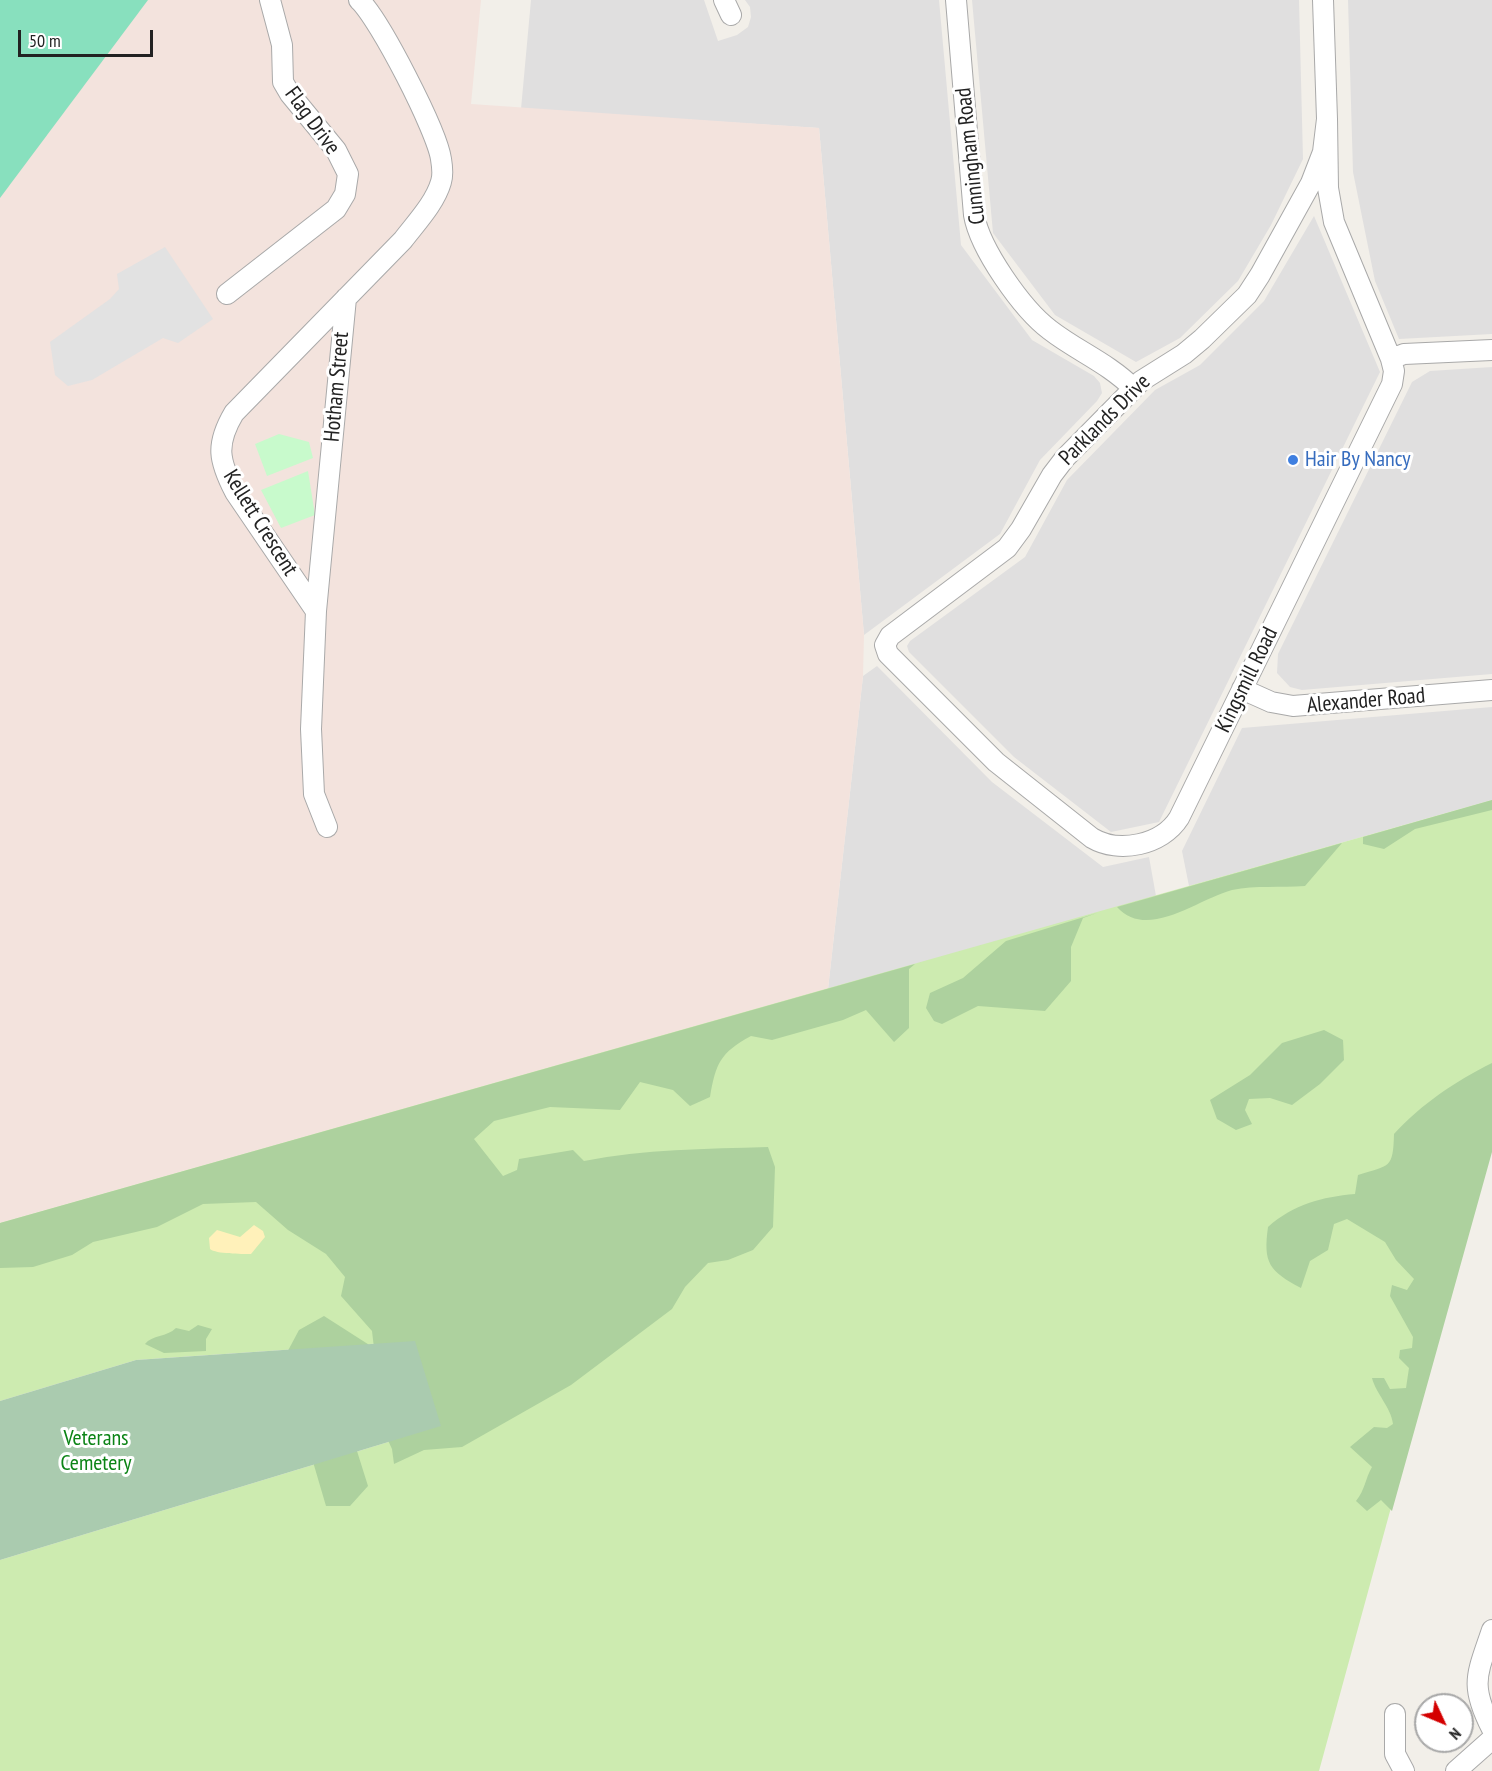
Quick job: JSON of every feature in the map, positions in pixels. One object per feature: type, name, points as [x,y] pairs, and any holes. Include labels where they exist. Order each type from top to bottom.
[{"type":"street","name":"Flag Drive","points":[[227,294],[336,209],[345,194],[348,174],[336,150],[290,94],[283,82],[282,45],[270,0]]},
{"type":"street","points":[[346,298],[403,240],[426,210],[441,182],[442,160],[433,133],[382,31],[368,8],[359,0]]},
{"type":"street","name":"Cunningham Road","points":[[956,0],[974,215],[980,238],[991,258],[1041,322],[1112,368],[1133,388]]},
{"type":"street","name":"Parklands Drive","points":[[885,645],[890,636],[1007,548],[1058,466],[1133,388],[1149,374],[1194,347],[1246,295],[1320,183],[1327,119],[1323,0]]},
{"type":"street","name":"Kingsmill Road","points":[[885,645],[888,654],[1010,774],[1092,838],[1117,847],[1160,837],[1174,826],[1392,384],[1394,371],[1391,359],[1320,183]]},
{"type":"street","name":"Hotham Street","points":[[327,827],[314,794],[311,729],[316,611],[346,298]]},
{"type":"street","name":"Kellett Crescent","points":[[316,611],[235,492],[225,472],[220,443],[234,413],[346,298]]},
{"type":"street","points":[[1391,359],[1404,354],[1492,350]]},
{"type":"street","name":"Alexander Road","points":[[1242,689],[1271,702],[1293,706],[1492,690]]},
{"type":"street","points":[[1492,1630],[1476,1680],[1481,1708],[1492,1729]]},
{"type":"street","points":[[1395,1714],[1395,1754],[1404,1771]]},
{"type":"street","points":[[1456,1771],[1492,1739]]},
{"type":"shaded area","points":[[0,0],[481,0],[471,104],[819,128],[864,635],[863,676],[828,989],[0,1223]]},
{"type":"shaded area","points":[[531,0],[704,0],[718,41],[737,35],[748,27],[751,17],[750,7],[745,0],[939,0],[961,245],[1032,340],[1094,376],[1100,383],[1102,393],[1040,460],[1000,534],[864,635],[819,128],[521,109]]},
{"type":"shaded area","points":[[972,0],[1299,0],[1303,159],[1271,225],[1238,281],[1180,338],[1136,362],[1055,315],[993,233]]},
{"type":"shaded area","points":[[1348,0],[1492,0],[1492,334],[1399,339],[1375,281],[1353,172]]},
{"type":"shaded area","points":[[1314,216],[1380,372],[1159,822],[1111,832],[1014,757],[909,652],[907,646],[910,641],[1025,557],[1067,480],[1155,390],[1200,365],[1264,301]]},
{"type":"shaded area","points":[[165,247],[213,319],[178,343],[163,338],[92,380],[68,386],[55,375],[50,342],[110,299],[119,289],[117,274]]},
{"type":"shaded area","points":[[1492,367],[1492,674],[1302,690],[1290,687],[1277,673],[1278,654],[1412,382],[1430,371]]},
{"type":"shaded area","points":[[877,666],[992,782],[1103,867],[1149,857],[1156,896],[828,989],[863,676]]},
{"type":"shaded area","points":[[1492,707],[1492,800],[1189,886],[1182,851],[1242,728]]},
{"type":"green space","points":[[0,0],[148,0],[0,198]]},
{"type":"green space","points":[[279,434],[309,442],[313,458],[267,476],[255,444]]},
{"type":"green space","points":[[308,471],[315,515],[281,528],[261,490]]},
{"type":"green space","points":[[1492,800],[1492,1138],[1319,1771],[0,1771],[0,1560],[441,1426],[415,1341],[136,1360],[0,1401],[0,1223]]},
{"type":"green space","points":[[1492,800],[1492,810],[1415,829],[1384,849],[1363,844],[1363,837]]},
{"type":"green space","points":[[1342,843],[1305,886],[1232,890],[1158,919],[1143,920],[1129,916],[1117,907]]},
{"type":"green space","points":[[1097,913],[1083,918],[1071,947],[1071,981],[1045,1011],[978,1006],[942,1024],[934,1021],[926,1008],[930,993],[963,978],[1006,941]]},
{"type":"green space","points":[[915,964],[909,969],[909,1028],[894,1042],[866,1010],[843,1020],[772,1040],[751,1036],[732,1048],[721,1060],[717,1067],[710,1097],[690,1106],[673,1090],[640,1082],[620,1110],[550,1107],[494,1121],[474,1139],[503,1176],[517,1170],[519,1159],[573,1150],[584,1161],[652,1152],[768,1147],[775,1167],[773,1227],[753,1250],[728,1260],[708,1263],[685,1287],[672,1309],[571,1385],[462,1447],[424,1450],[394,1464],[392,1449],[386,1436],[357,1451],[368,1486],[350,1506],[326,1506],[283,1360],[299,1330],[324,1316],[374,1348],[372,1331],[341,1296],[345,1277],[326,1254],[288,1230],[256,1202],[203,1204],[157,1227],[93,1242],[72,1255],[33,1267],[0,1268],[0,1223]]},
{"type":"green space","points":[[1324,1030],[1343,1040],[1344,1060],[1320,1084],[1292,1105],[1270,1098],[1249,1099],[1245,1110],[1252,1124],[1236,1130],[1217,1119],[1210,1100],[1250,1075],[1282,1043]]},
{"type":"green space","points":[[1492,1063],[1492,1152],[1392,1511],[1381,1500],[1367,1511],[1356,1501],[1372,1467],[1350,1447],[1374,1427],[1387,1428],[1393,1424],[1372,1378],[1384,1378],[1390,1389],[1406,1388],[1409,1368],[1399,1358],[1400,1350],[1412,1348],[1413,1337],[1390,1296],[1392,1285],[1407,1290],[1414,1279],[1396,1260],[1385,1242],[1347,1219],[1334,1224],[1328,1250],[1310,1261],[1301,1288],[1275,1271],[1271,1265],[1267,1249],[1268,1227],[1298,1207],[1331,1197],[1355,1194],[1358,1175],[1388,1164],[1391,1160],[1394,1134],[1416,1112],[1440,1094]]},
{"type":"green space","points":[[198,1325],[212,1329],[206,1339],[206,1351],[164,1353],[145,1344],[176,1328],[189,1331]]},
{"type":"green space","name":"Veterans Cemetery","points":[[415,1341],[441,1426],[0,1560],[0,1401],[136,1360]]},
{"type":"sand","points":[[254,1225],[263,1231],[265,1237],[251,1254],[223,1253],[210,1249],[209,1238],[217,1230],[240,1237]]},
{"type":"place","name":"Hair By Nancy","points":[[1293,460]]}]
